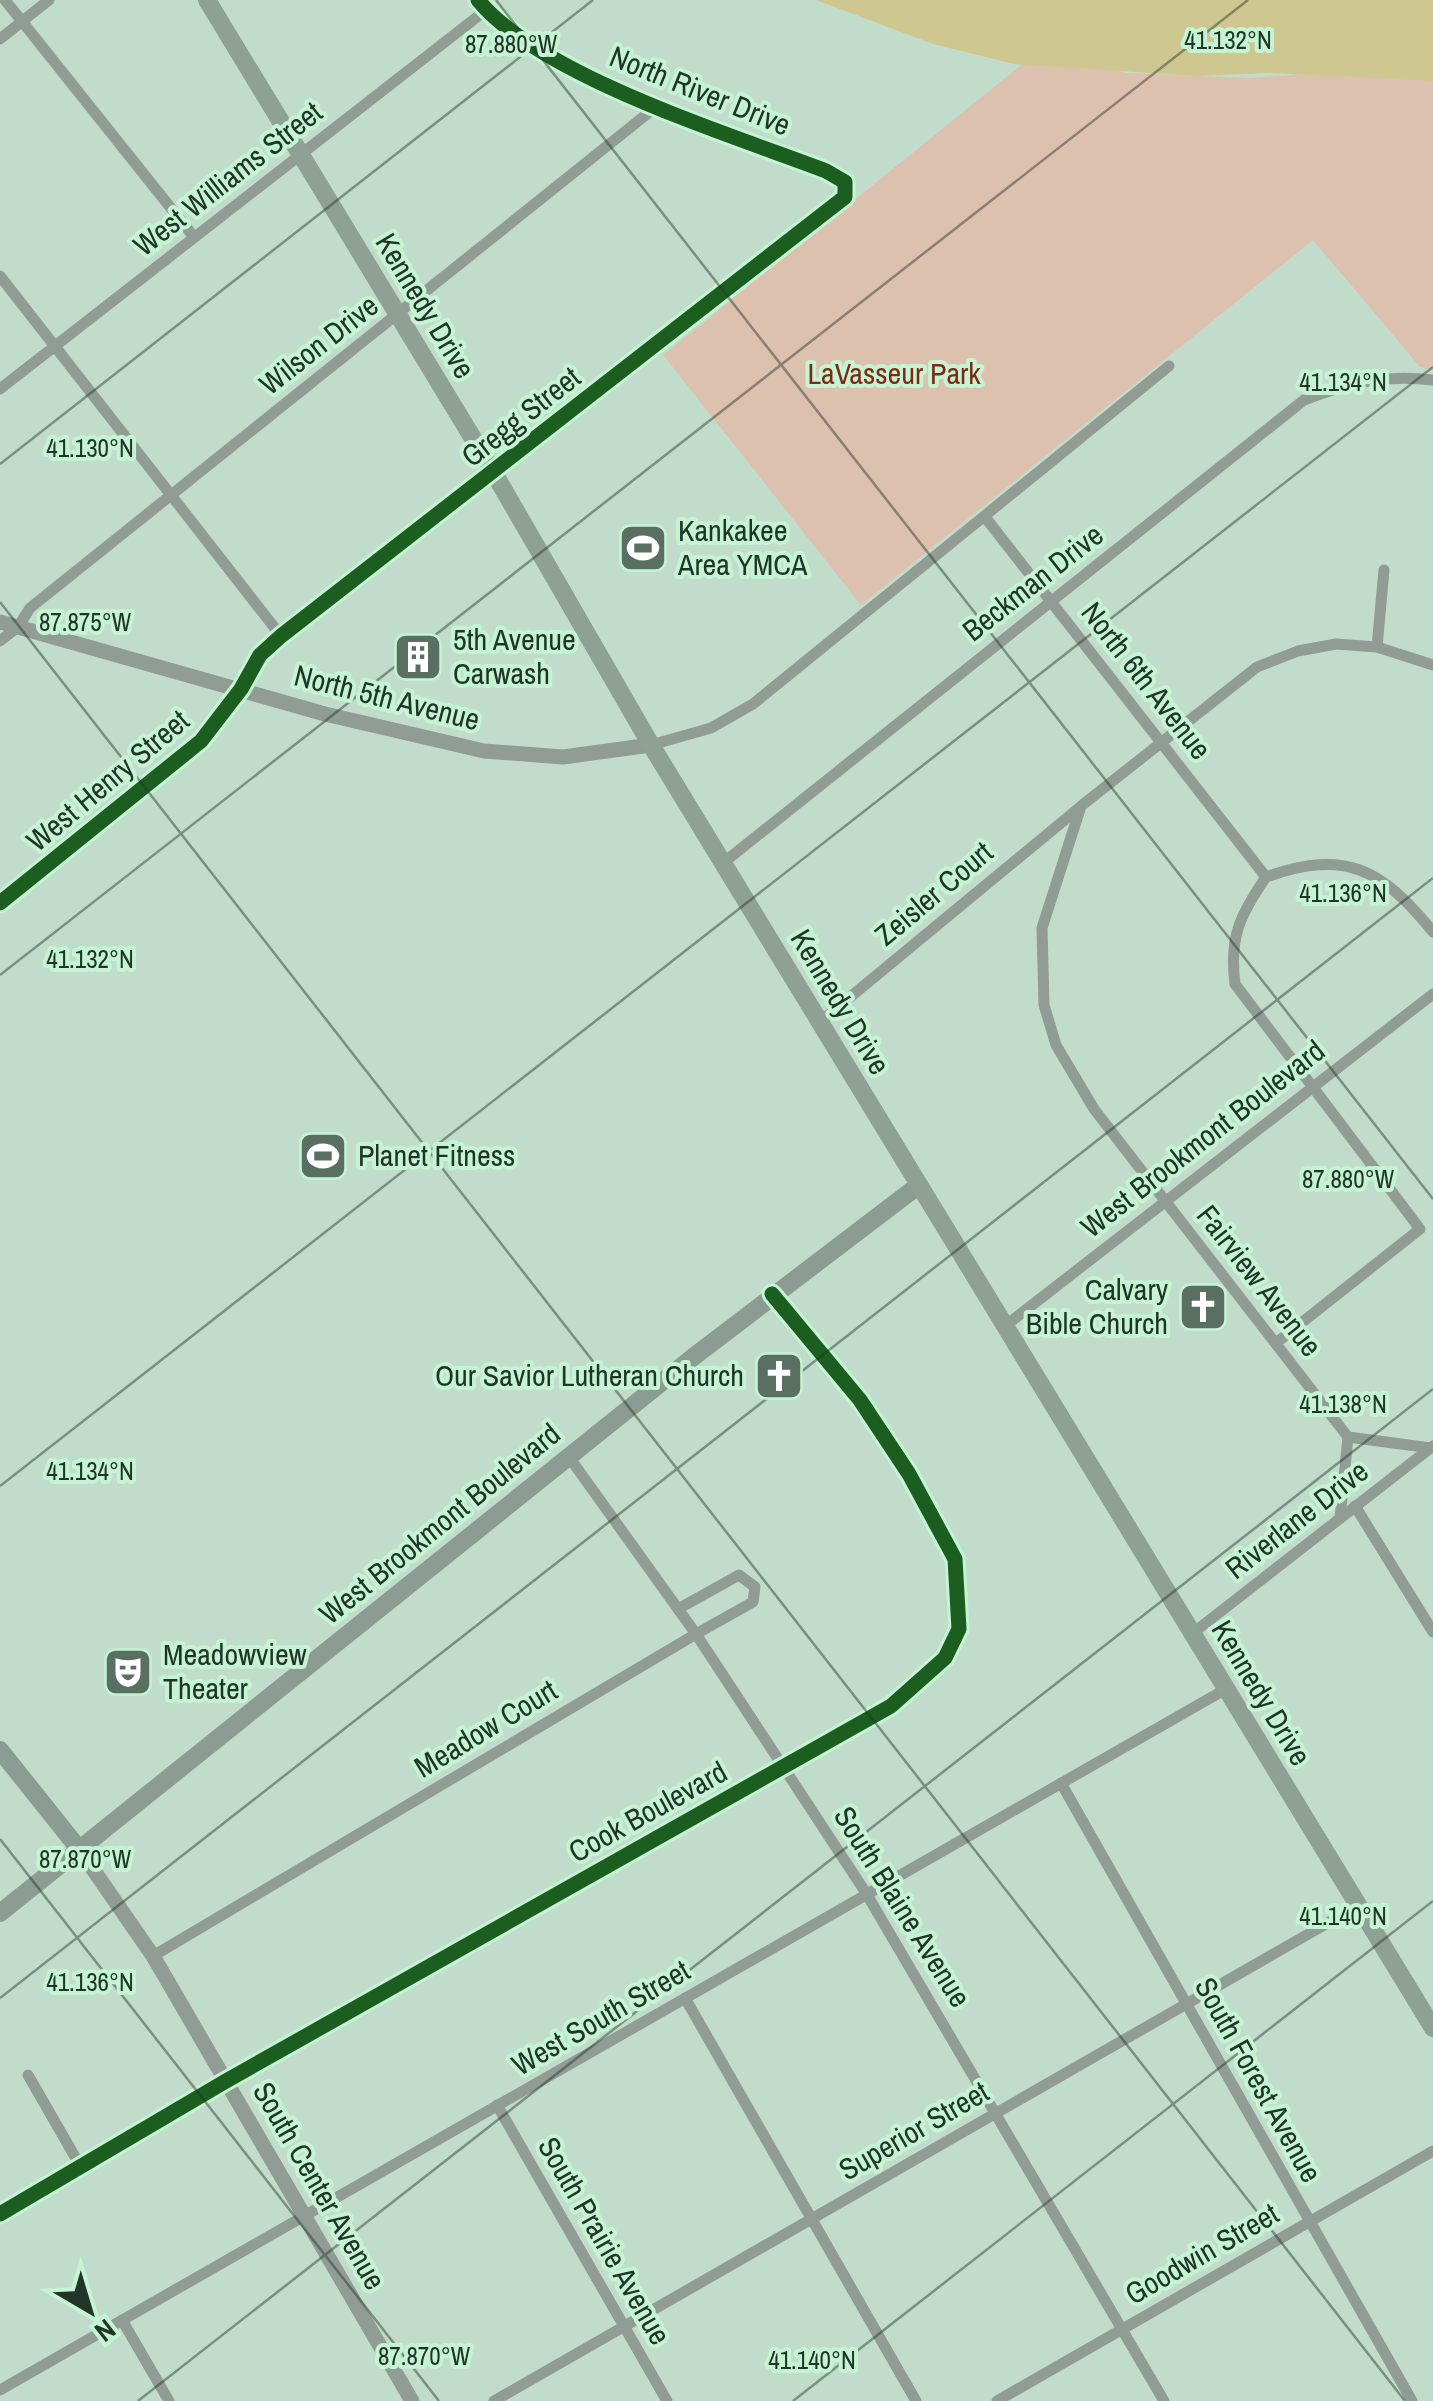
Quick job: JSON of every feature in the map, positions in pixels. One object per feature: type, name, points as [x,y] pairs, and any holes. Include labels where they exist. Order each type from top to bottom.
[{"type":"main road","name":"Kennedy Drive","points":[[207,0],[494,473],[651,744],[1431,2020]]},
{"type":"main road","name":"West Brookmont Boulevard","points":[[0,1913],[772,1294],[919,1185]]},
{"type":"main road","points":[[0,1750],[79,1849]]},
{"type":"street","points":[[5,0],[194,238]]},
{"type":"street","points":[[0,38],[49,0]]},
{"type":"street","name":"West Williams Street","points":[[0,388],[301,154],[482,5]]},
{"type":"street","name":"North River Drive","points":[[482,5],[510,33],[552,56],[657,106],[845,182],[844,197]]},
{"type":"street","name":"Wilson Drive","points":[[0,642],[18,627],[30,608],[657,106]]},
{"type":"street","name":"Gregg Street","points":[[241,689],[260,655],[282,636],[844,197]]},
{"type":"street","points":[[0,276],[282,636]]},
{"type":"street","points":[[651,744],[732,718],[1170,366]]},
{"type":"street","name":"Beckman Drive","points":[[723,862],[1304,400],[1348,383],[1391,375],[1433,380]]},
{"type":"street","name":"North 6th Avenue","points":[[985,517],[1266,877]]},
{"type":"street","points":[[1377,646],[1384,570]]},
{"type":"street","name":"North 5th Avenue","points":[[0,622],[325,714],[484,751],[563,757],[651,744]]},
{"type":"street","name":"Zeisler Court","points":[[820,1022],[1160,740],[1256,667],[1298,651],[1336,644],[1377,646],[1433,665]]},
{"type":"street","name":"West Henry Street","points":[[0,903],[200,740],[241,689]]},
{"type":"street","name":"Fairview Avenue","points":[[1081,806],[1042,928],[1044,1005],[1056,1045],[1094,1109],[1348,1436]]},
{"type":"street","points":[[1276,1343],[1420,1229],[1235,984],[1231,952],[1243,910],[1266,877],[1308,862],[1352,864],[1394,891],[1433,932]]},
{"type":"street","name":"West Brookmont Boulevard","points":[[1005,1326],[1168,1204],[1433,994]]},
{"type":"street","name":"Cook Boulevard","points":[[0,2214],[226,2081],[891,1706],[945,1658],[959,1629],[955,1559],[909,1474],[860,1400],[772,1294]]},
{"type":"street","points":[[1340,1518],[1348,1436],[1432,1447]]},
{"type":"street","name":"Riverlane Drive","points":[[1192,1634],[1432,1447]]},
{"type":"street","name":"South Blaine Avenue","points":[[569,1456],[696,1634],[866,1893],[998,2112],[1164,2401]]},
{"type":"street","points":[[1356,1506],[1433,1632]]},
{"type":"street","name":"Meadow Court","points":[[153,1956],[696,1634],[743,1611],[753,1602],[755,1586],[740,1574],[678,1609]]},
{"type":"street","name":"West South Street","points":[[0,2390],[1226,1689]]},
{"type":"street","name":"South Forest Avenue","points":[[1061,1783],[1412,2401]]},
{"type":"street","name":"South Center Avenue","points":[[79,1849],[153,1956],[412,2401]]},
{"type":"street","name":"Superior Street","points":[[494,2401],[1359,1905]]},
{"type":"street","points":[[685,1998],[916,2401]]},
{"type":"street","points":[[28,2075],[82,2168]]},
{"type":"street","name":"South Prairie Avenue","points":[[498,2106],[667,2401]]},
{"type":"street","name":"Goodwin Street","points":[[996,2401],[1433,2151]]},
{"type":"street","points":[[122,2320],[169,2401]]},
{"type":"green space","name":"LaVasseur Park","points":[[1036,53],[1126,73],[1248,78],[1318,73],[1433,80],[1433,370],[1420,367],[1313,240],[861,605],[663,355]]},
{"type":"shaded area","points":[[816,0],[1433,0],[1433,81],[1270,73],[1195,76],[1014,64],[933,44]]},
{"type":"cycle path","points":[[0,903],[201,741],[241,689],[260,655],[281,636],[845,197],[845,182],[826,171],[640,100],[545,54],[507,28],[478,0]]},
{"type":"cycle path","points":[[0,2214],[226,2081],[891,1706],[945,1658],[959,1629],[955,1559],[909,1474],[860,1400],[772,1294]]},
{"type":"place","name":"Kankakee Area YMCA","points":[[643,548]]},
{"type":"place","name":"5th Avenue Carwash","points":[[418,657]]},
{"type":"place","name":"Planet Fitness","points":[[323,1156]]},
{"type":"place","name":"Calvary Bible Church","points":[[1203,1307]]},
{"type":"place","name":"Our Savior Lutheran Church","points":[[779,1376]]},
{"type":"place","name":"Meadowview Theater","points":[[128,1672]]}]
